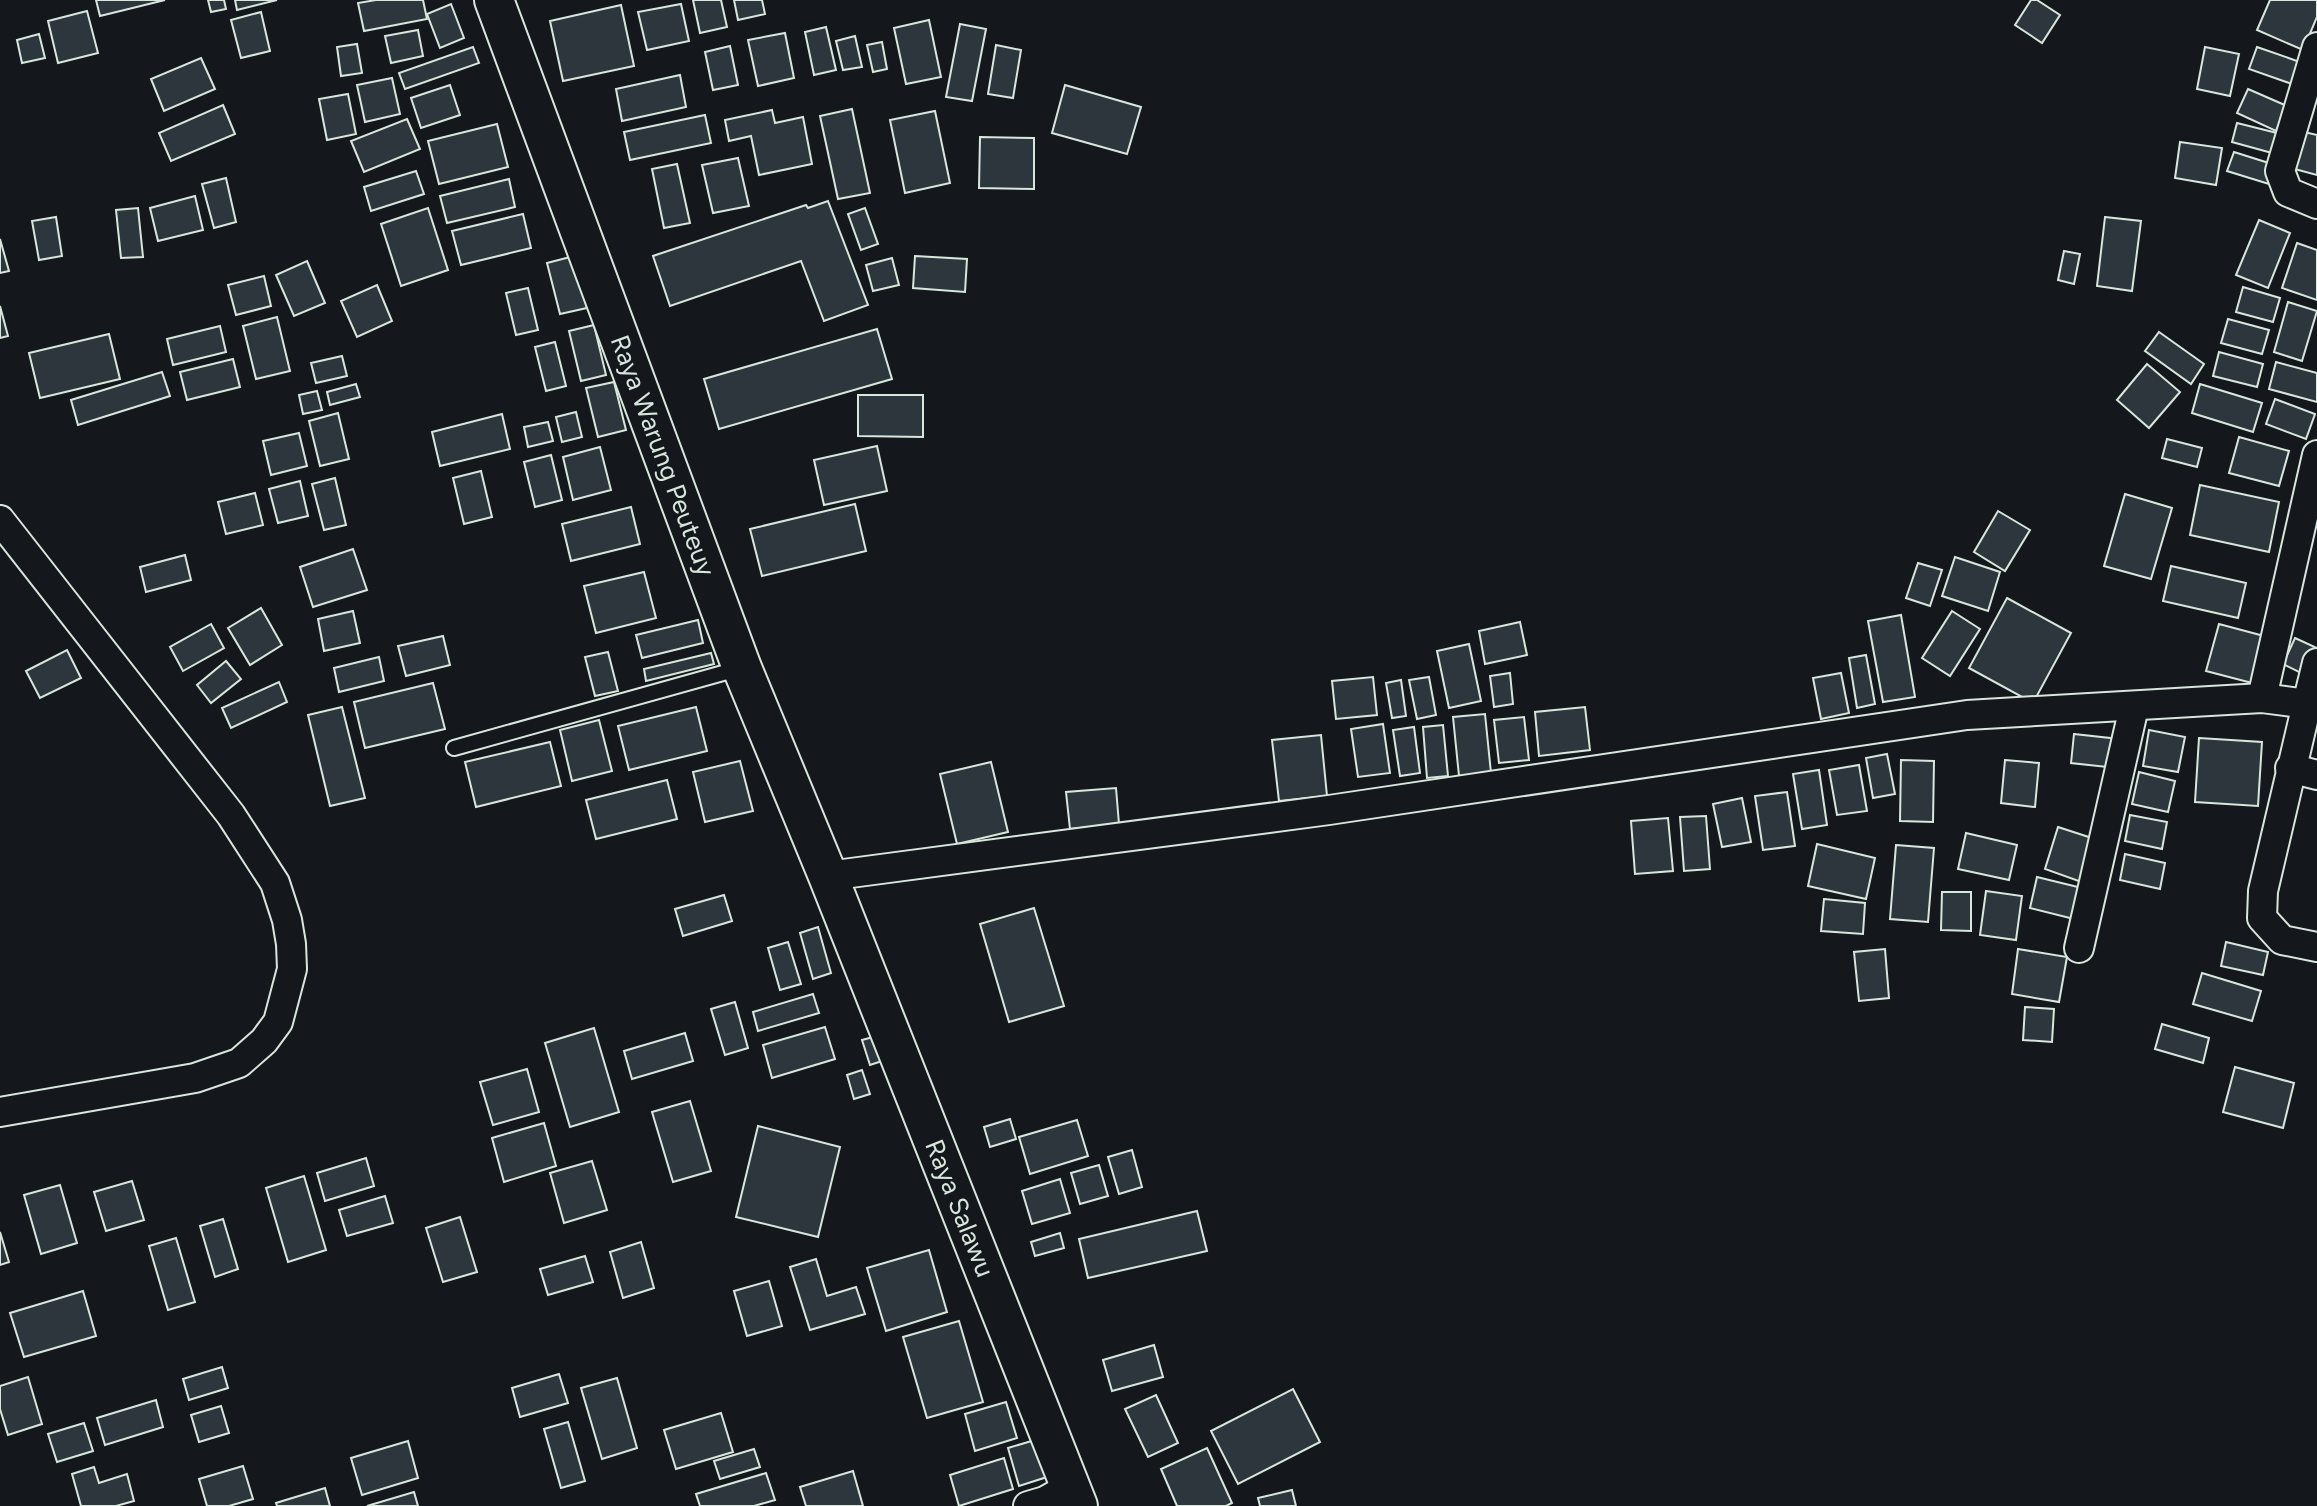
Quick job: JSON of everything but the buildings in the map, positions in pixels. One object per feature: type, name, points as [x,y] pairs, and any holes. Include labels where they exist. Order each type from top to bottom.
[{"type":"main road","name":"Raya Warung Peuteuy","points":[[494,0],[742,668],[834,893]]},
{"type":"main road","name":"Raya Salawu","points":[[834,893],[1074,1497]]},
{"type":"street","points":[[2317,47],[2280,171],[2288,192],[2317,204]]},
{"type":"street","points":[[2262,698],[2317,455]]},
{"type":"street","points":[[0,520],[231,815],[275,883],[287,920],[292,969],[278,1022],[264,1041],[239,1063],[195,1077],[0,1112]]},
{"type":"street","points":[[2317,663],[2263,891],[2262,918],[2283,940],[2317,947]]},
{"type":"street","points":[[834,893],[1329,810],[1967,715],[2262,698],[2306,704]]},
{"type":"street","points":[[2079,948],[2134,707]]},
{"type":"street","points":[[2290,768],[2317,775]]},
{"type":"street","points":[[1028,1506],[1074,1497]]},
{"type":"lane","points":[[454,748],[742,668]]}]
